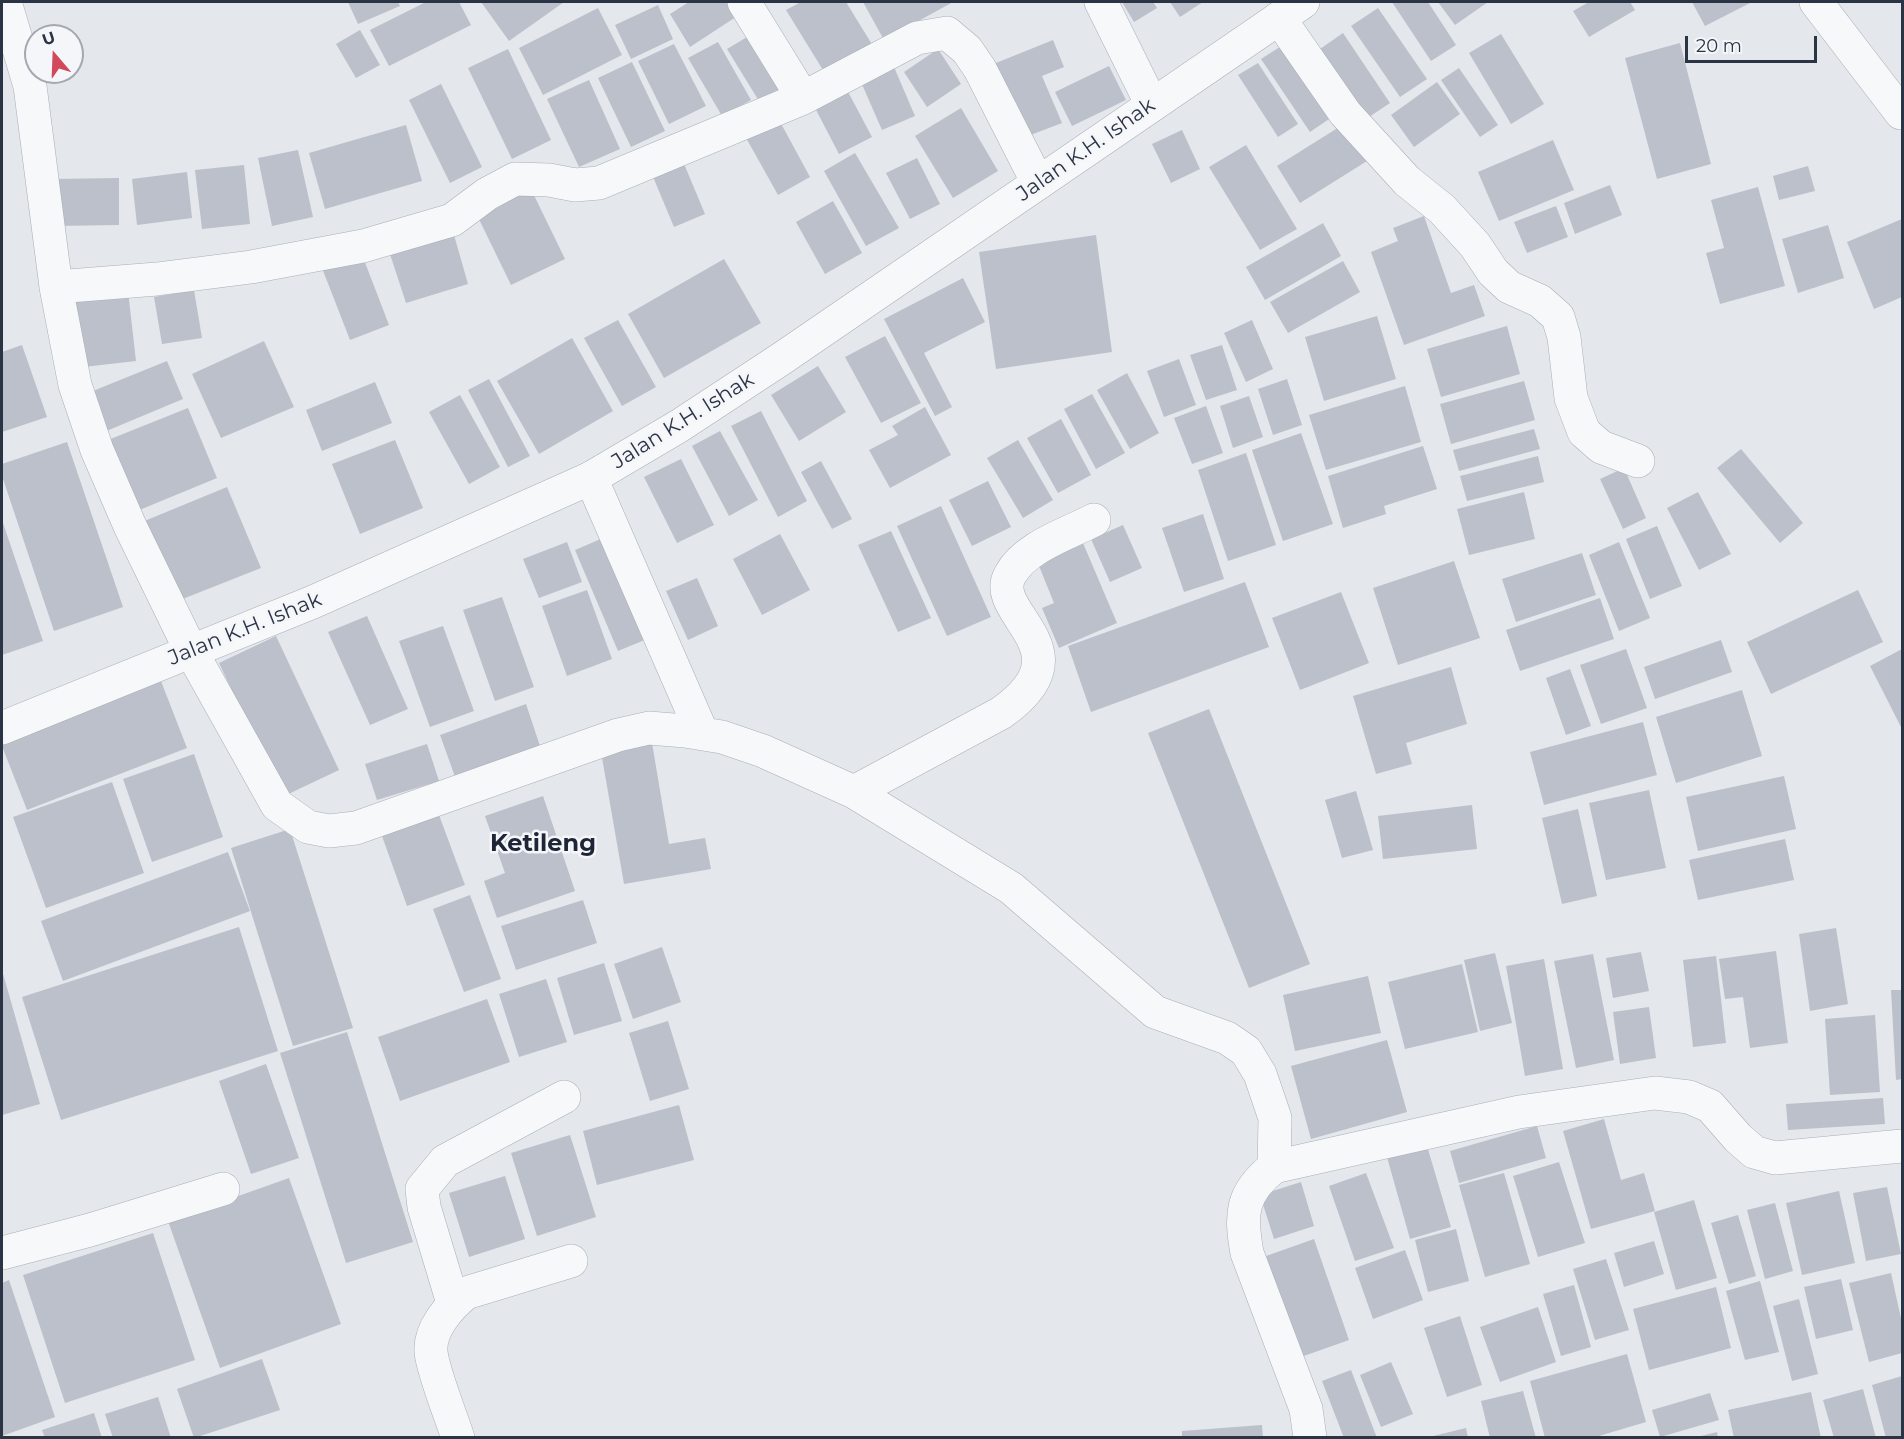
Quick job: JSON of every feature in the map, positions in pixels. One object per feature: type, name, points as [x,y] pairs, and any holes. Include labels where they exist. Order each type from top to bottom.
[{"type":"street","points":[[5,2],[30,86],[56,287],[75,385],[97,450],[130,526],[191,651],[277,806],[308,827],[329,831],[356,828],[618,735],[649,728],[702,733],[763,751],[854,792],[1011,888],[1155,1012],[1227,1038],[1246,1051],[1260,1074],[1275,1118],[1274,1167]]},
{"type":"street","points":[[744,2],[802,98]]},
{"type":"street","points":[[1101,2],[1152,105]]},
{"type":"street","points":[[1816,2],[1901,113]]},
{"type":"street","points":[[1291,10],[1345,113],[1407,181],[1442,209],[1475,245],[1493,272],[1509,286],[1540,301],[1558,317],[1564,337],[1571,398],[1584,432],[1601,447],[1638,461]]},
{"type":"street","name":"Jalan K.H. Ishak","points":[[2,729],[324,597],[591,478],[679,426],[771,365],[1291,10]]},
{"type":"street","points":[[56,287],[157,279],[250,267],[363,246],[452,220],[487,194],[515,179],[549,180],[575,185],[599,183],[802,98],[917,38],[947,33],[967,50],[980,69],[1038,183]]},
{"type":"street","points":[[591,478],[702,733]]},
{"type":"street","points":[[854,792],[1001,713],[1023,698],[1038,674],[1040,662],[1034,641],[1008,591],[1008,577],[1023,558],[1094,520]]},
{"type":"street","points":[[1310,1437],[1306,1409],[1247,1253],[1244,1234],[1243,1212],[1247,1198],[1259,1179],[1274,1167],[1519,1112],[1655,1093],[1689,1097],[1710,1106],[1738,1138],[1754,1152],[1775,1158],[1902,1146]]},
{"type":"street","points":[[453,1303],[424,1207],[422,1189],[445,1161],[564,1097]]},
{"type":"street","points":[[2,1253],[90,1230],[223,1189]]},
{"type":"street","points":[[458,1437],[431,1351],[437,1326],[453,1303],[466,1293],[571,1261]]},
{"type":"building","points":[[348,2],[398,2],[400,6],[358,24]]},
{"type":"building","points":[[426,2],[459,2],[471,25],[389,66],[370,30]]},
{"type":"building","points":[[481,2],[564,2],[509,41]]},
{"type":"building","points":[[689,2],[734,2],[742,13],[690,47],[670,14]]},
{"type":"building","points":[[801,2],[846,2],[873,46],[826,75],[786,10]]},
{"type":"building","points":[[863,2],[953,2],[884,40]]},
{"type":"building","points":[[1122,2],[1153,2],[1157,8],[1134,22]]},
{"type":"building","points":[[1170,2],[1203,2],[1180,17]]},
{"type":"building","points":[[1392,2],[1428,2],[1456,45],[1431,61]]},
{"type":"building","points":[[1438,2],[1488,2],[1455,25]]},
{"type":"building","points":[[1589,2],[1630,2],[1635,10],[1589,37],[1573,11]]},
{"type":"building","points":[[1692,2],[1752,2],[1705,26]]},
{"type":"building","points":[[658,5],[673,39],[631,59],[615,25]]},
{"type":"building","points":[[598,8],[622,55],[543,95],[519,48]]},
{"type":"building","points":[[1378,8],[1427,79],[1400,97],[1351,26]]},
{"type":"building","points":[[360,30],[380,65],[356,78],[336,44]]},
{"type":"building","points":[[757,31],[789,83],[759,101],[727,49]]},
{"type":"building","points":[[1343,33],[1390,103],[1366,119],[1320,49]]},
{"type":"building","points":[[1501,34],[1544,104],[1511,124],[1469,53]]},
{"type":"building","points":[[1053,40],[1064,67],[1042,76],[1062,123],[1020,139],[991,65]]},
{"type":"building","points":[[718,42],[751,100],[722,116],[688,58]]},
{"type":"building","points":[[1286,43],[1335,115],[1310,132],[1261,59]]},
{"type":"building","points":[[1680,43],[1711,164],[1657,179],[1625,58]]},
{"type":"building","points":[[674,44],[706,106],[669,124],[638,61]]},
{"type":"building","points":[[508,49],[551,140],[512,159],[468,68]]},
{"type":"building","points":[[938,49],[961,84],[927,107],[904,72]]},
{"type":"building","points":[[632,62],[665,131],[631,147],[598,78]]},
{"type":"building","points":[[1258,63],[1298,124],[1278,137],[1238,75]]},
{"type":"building","points":[[1109,66],[1126,100],[1072,126],[1055,92]]},
{"type":"building","points":[[894,67],[915,116],[882,130],[861,82]]},
{"type":"building","points":[[1459,68],[1498,125],[1480,137],[1441,80]]},
{"type":"building","points":[[589,80],[620,149],[579,167],[547,99]]},
{"type":"building","points":[[1437,82],[1460,114],[1414,147],[1391,115]]},
{"type":"building","points":[[441,84],[482,167],[450,183],[409,100]]},
{"type":"building","points":[[846,88],[872,137],[839,154],[814,106]]},
{"type":"building","points":[[961,108],[998,171],[953,198],[915,136]]},
{"type":"building","points":[[778,118],[810,177],[778,195],[745,136]]},
{"type":"building","points":[[1344,124],[1367,161],[1300,203],[1277,166]]},
{"type":"building","points":[[406,125],[422,181],[325,209],[309,153]]},
{"type":"building","points":[[1182,130],[1200,169],[1171,183],[1152,144]]},
{"type":"building","points":[[1553,140],[1574,190],[1499,221],[1478,172]]},
{"type":"building","points":[[1246,145],[1297,229],[1260,250],[1209,167]]},
{"type":"building","points":[[298,150],[313,217],[272,226],[258,158]]},
{"type":"building","points":[[855,153],[899,228],[866,246],[824,171]]},
{"type":"building","points":[[917,158],[940,204],[910,219],[886,173]]},
{"type":"building","points":[[682,159],[705,214],[674,227],[651,172]]},
{"type":"building","points":[[244,165],[250,224],[202,229],[195,170]]},
{"type":"building","points":[[1808,166],[1815,191],[1779,200],[1773,176]]},
{"type":"building","points":[[187,172],[192,218],[137,225],[132,179]]},
{"type":"building","points":[[119,178],[119,225],[53,226],[52,179]]},
{"type":"building","points":[[1610,185],[1622,215],[1575,234],[1564,203]]},
{"type":"building","points":[[530,187],[565,259],[511,285],[476,213]]},
{"type":"building","points":[[1758,187],[1785,286],[1720,304],[1706,253],[1724,248],[1711,200]]},
{"type":"building","points":[[833,201],[862,253],[825,274],[796,222]]},
{"type":"building","points":[[1556,206],[1568,237],[1527,253],[1514,222]]},
{"type":"building","points":[[1424,216],[1451,293],[1474,285],[1485,316],[1404,345],[1371,252],[1398,241],[1393,228]]},
{"type":"building","points":[[1902,219],[1902,297],[1874,309],[1847,242]]},
{"type":"building","points":[[1323,223],[1341,256],[1265,300],[1246,267]]},
{"type":"building","points":[[1828,225],[1844,278],[1798,293],[1782,239]]},
{"type":"building","points":[[452,228],[468,284],[406,303],[388,248]]},
{"type":"building","points":[[1096,235],[1112,352],[996,369],[979,252]]},
{"type":"building","points":[[361,252],[389,325],[350,340],[322,268]]},
{"type":"building","points":[[724,259],[761,323],[664,378],[628,314]]},
{"type":"building","points":[[1343,261],[1360,292],[1288,333],[1270,302]]},
{"type":"building","points":[[963,278],[985,322],[924,353],[952,407],[935,416],[884,319]]},
{"type":"building","points":[[194,290],[202,338],[162,344],[154,297]]},
{"type":"building","points":[[128,291],[136,361],[75,368],[67,298]]},
{"type":"building","points":[[1377,316],[1396,379],[1324,401],[1305,337]]},
{"type":"building","points":[[618,320],[656,387],[622,406],[584,338]]},
{"type":"building","points":[[1252,320],[1273,369],[1246,382],[1224,333]]},
{"type":"building","points":[[1507,326],[1520,374],[1441,397],[1427,349]]},
{"type":"building","points":[[885,336],[921,403],[881,423],[845,357]]},
{"type":"building","points":[[572,338],[613,411],[539,454],[497,381]]},
{"type":"building","points":[[264,341],[294,407],[221,438],[192,374]]},
{"type":"building","points":[[22,345],[47,417],[2,432],[2,352]]},
{"type":"building","points":[[1222,345],[1237,390],[1206,400],[1190,355]]},
{"type":"building","points":[[1179,359],[1196,405],[1164,417],[1147,371]]},
{"type":"building","points":[[167,361],[183,399],[104,432],[88,393]]},
{"type":"building","points":[[818,366],[846,412],[799,441],[771,395]]},
{"type":"building","points":[[1127,373],[1159,433],[1130,449],[1097,390]]},
{"type":"building","points":[[489,379],[530,456],[508,467],[468,390]]},
{"type":"building","points":[[1287,379],[1302,425],[1273,435],[1258,389]]},
{"type":"building","points":[[1524,381],[1535,420],[1451,444],[1440,404]]},
{"type":"building","points":[[375,382],[392,423],[322,451],[306,410]]},
{"type":"building","points":[[1405,386],[1421,442],[1326,470],[1309,415]]},
{"type":"building","points":[[1092,394],[1125,453],[1096,469],[1064,409]]},
{"type":"building","points":[[460,395],[500,467],[469,484],[429,412]]},
{"type":"building","points":[[1249,396],[1263,437],[1233,448],[1220,406]]},
{"type":"building","points":[[1206,406],[1223,453],[1192,464],[1174,418]]},
{"type":"building","points":[[925,407],[951,455],[890,488],[869,450],[898,435],[892,426]]},
{"type":"building","points":[[188,408],[217,478],[137,511],[108,440]]},
{"type":"building","points":[[761,411],[807,501],[778,517],[731,426]]},
{"type":"building","points":[[1061,419],[1091,475],[1058,493],[1027,438]]},
{"type":"building","points":[[1534,429],[1540,449],[1459,471],[1453,450]]},
{"type":"building","points":[[720,431],[758,500],[729,516],[692,446]]},
{"type":"building","points":[[1301,433],[1333,524],[1283,541],[1252,450]]},
{"type":"building","points":[[395,440],[423,508],[360,534],[332,464]]},
{"type":"building","points":[[1018,440],[1053,500],[1023,518],[987,458]]},
{"type":"building","points":[[67,442],[123,607],[54,631],[2,476],[2,464]]},
{"type":"building","points":[[1423,446],[1437,489],[1384,506],[1386,514],[1343,528],[1328,476]]},
{"type":"building","points":[[1741,449],[1803,523],[1780,543],[1717,468]]},
{"type":"building","points":[[1246,453],[1276,545],[1228,561],[1198,470]]},
{"type":"building","points":[[1538,456],[1544,482],[1467,501],[1460,476]]},
{"type":"building","points":[[681,459],[714,525],[677,543],[644,477]]},
{"type":"building","points":[[821,461],[852,519],[832,529],[801,472]]},
{"type":"building","points":[[1624,468],[1646,518],[1623,529],[1600,479]]},
{"type":"building","points":[[988,481],[1011,527],[972,546],[949,500]]},
{"type":"building","points":[[227,487],[261,568],[175,602],[142,522]]},
{"type":"building","points":[[1524,492],[1535,539],[1469,555],[1457,509]]},
{"type":"building","points":[[1698,492],[1731,554],[1699,570],[1667,508]]},
{"type":"building","points":[[941,506],[991,617],[947,636],[897,526]]},
{"type":"building","points":[[1203,514],[1224,579],[1184,592],[1162,528]]},
{"type":"building","points":[[2,520],[43,641],[2,655]]},
{"type":"building","points":[[1123,525],[1142,568],[1110,582],[1091,539]]},
{"type":"building","points":[[1657,526],[1682,586],[1650,599],[1626,539]]},
{"type":"building","points":[[891,531],[931,618],[898,632],[858,545]]},
{"type":"building","points":[[780,534],[810,590],[762,615],[733,559]]},
{"type":"building","points":[[603,538],[647,639],[618,651],[575,550]]},
{"type":"building","points":[[567,542],[582,582],[539,598],[523,559]]},
{"type":"building","points":[[1619,542],[1650,618],[1619,631],[1589,555]]},
{"type":"building","points":[[1083,543],[1117,623],[1059,648],[1042,608],[1054,603],[1037,561]]},
{"type":"building","points":[[1582,553],[1596,595],[1516,622],[1502,579]]},
{"type":"building","points":[[1454,561],[1480,638],[1398,665],[1373,588]]},
{"type":"building","points":[[697,578],[718,626],[688,640],[666,591]]},
{"type":"building","points":[[1245,582],[1269,647],[1091,712],[1068,646]]},
{"type":"building","points":[[587,590],[612,659],[567,676],[542,606]]},
{"type":"building","points":[[1858,590],[1883,642],[1771,694],[1747,642]]},
{"type":"building","points":[[1341,592],[1369,663],[1300,690],[1272,618]]},
{"type":"building","points":[[502,597],[534,687],[495,701],[463,610]]},
{"type":"building","points":[[1600,598],[1614,639],[1520,671],[1506,630]]},
{"type":"building","points":[[367,616],[408,709],[370,725],[328,632]]},
{"type":"building","points":[[443,626],[474,711],[430,727],[399,641]]},
{"type":"building","points":[[276,636],[339,770],[282,797],[219,663]]},
{"type":"building","points":[[1721,640],[1732,672],[1655,699],[1644,667]]},
{"type":"building","points":[[1626,649],[1647,708],[1601,724],[1580,665]]},
{"type":"building","points":[[1902,649],[1902,729],[1870,666]]},
{"type":"building","points":[[1451,667],[1467,724],[1406,743],[1412,764],[1376,774],[1353,696]]},
{"type":"building","points":[[1570,669],[1591,726],[1566,735],[1546,678]]},
{"type":"building","points":[[159,676],[187,748],[27,810],[2,746],[2,737]]},
{"type":"building","points":[[1742,690],[1762,756],[1676,783],[1656,717]]},
{"type":"building","points":[[526,704],[543,755],[458,785],[440,735]]},
{"type":"building","points":[[1209,709],[1310,964],[1249,988],[1148,733]]},
{"type":"building","points":[[1643,722],[1657,775],[1544,805],[1530,752]]},
{"type":"building","points":[[651,737],[669,844],[705,838],[711,869],[624,884],[600,746]]},
{"type":"building","points":[[427,744],[439,781],[377,800],[365,764]]},
{"type":"building","points":[[194,754],[223,837],[152,862],[123,779]]},
{"type":"building","points":[[1784,776],[1796,829],[1698,851],[1686,797]]},
{"type":"building","points":[[112,782],[144,873],[46,908],[13,817]]},
{"type":"building","points":[[1649,790],[1666,868],[1606,880],[1589,803]]},
{"type":"building","points":[[1356,791],[1373,850],[1342,858],[1325,800]]},
{"type":"building","points":[[543,796],[575,891],[497,918],[484,881],[505,873],[485,816]]},
{"type":"building","points":[[1472,805],[1477,849],[1383,859],[1378,816]]},
{"type":"building","points":[[1578,809],[1597,896],[1562,904],[1542,818]]},
{"type":"building","points":[[439,815],[465,885],[407,906],[382,836]]},
{"type":"building","points":[[290,829],[353,1028],[293,1046],[231,848]]},
{"type":"building","points":[[1785,839],[1794,880],[1698,900],[1689,860]]},
{"type":"building","points":[[228,852],[250,911],[63,981],[41,921]]},
{"type":"building","points":[[470,895],[501,979],[464,992],[433,909]]},
{"type":"building","points":[[583,900],[597,943],[516,970],[501,926]]},
{"type":"building","points":[[239,927],[278,1051],[61,1120],[22,997]]},
{"type":"building","points":[[1836,928],[1848,1004],[1810,1011],[1799,934]]},
{"type":"building","points":[[662,947],[681,1002],[633,1019],[614,964]]},
{"type":"building","points":[[1776,951],[1788,1043],[1750,1048],[1743,997],[1725,999],[1719,959]]},
{"type":"building","points":[[1641,952],[1649,991],[1613,998],[1606,958]]},
{"type":"building","points":[[1495,953],[1512,1023],[1480,1031],[1464,960]]},
{"type":"building","points":[[1593,954],[1614,1060],[1576,1068],[1554,961]]},
{"type":"building","points":[[1716,956],[1726,1043],[1693,1047],[1683,960]]},
{"type":"building","points":[[1544,959],[1563,1069],[1525,1076],[1506,966]]},
{"type":"building","points":[[604,963],[622,1021],[574,1035],[557,978]]},
{"type":"building","points":[[1462,964],[1478,1032],[1405,1049],[1388,982]]},
{"type":"building","points":[[2,970],[40,1104],[2,1115]]},
{"type":"building","points":[[1368,976],[1381,1033],[1295,1051],[1283,995]]},
{"type":"building","points":[[546,979],[567,1042],[519,1057],[499,994]]},
{"type":"building","points":[[1891,990],[1902,990],[1902,1079],[1896,1080]]},
{"type":"building","points":[[487,999],[510,1062],[400,1101],[378,1037]]},
{"type":"building","points":[[1649,1007],[1656,1058],[1620,1064],[1613,1012]]},
{"type":"building","points":[[1875,1015],[1880,1092],[1830,1095],[1825,1019]]},
{"type":"building","points":[[668,1021],[689,1089],[650,1101],[629,1033]]},
{"type":"building","points":[[347,1032],[413,1242],[346,1263],[280,1053]]},
{"type":"building","points":[[1387,1040],[1407,1112],[1311,1139],[1291,1066]]},
{"type":"building","points":[[266,1064],[299,1158],[251,1174],[219,1081]]},
{"type":"building","points":[[1883,1098],[1885,1124],[1788,1130],[1786,1104]]},
{"type":"building","points":[[679,1105],[694,1160],[597,1185],[583,1131]]},
{"type":"building","points":[[1604,1119],[1621,1180],[1644,1173],[1655,1211],[1591,1229],[1563,1131]]},
{"type":"building","points":[[1537,1126],[1546,1158],[1459,1183],[1450,1151]]},
{"type":"building","points":[[570,1135],[596,1217],[537,1236],[511,1153]]},
{"type":"building","points":[[1427,1146],[1451,1227],[1410,1239],[1387,1157]]},
{"type":"building","points":[[1559,1162],[1585,1243],[1538,1257],[1513,1176]]},
{"type":"building","points":[[1366,1173],[1394,1248],[1355,1261],[1329,1186]]},
{"type":"building","points":[[1504,1173],[1530,1264],[1485,1277],[1459,1185]]},
{"type":"building","points":[[505,1176],[525,1239],[469,1257],[449,1193]]},
{"type":"building","points":[[289,1178],[341,1324],[220,1368],[168,1221]]},
{"type":"building","points":[[1301,1182],[1314,1226],[1274,1239],[1260,1195]]},
{"type":"building","points":[[1887,1187],[1901,1254],[1866,1261],[1853,1193]]},
{"type":"building","points":[[1839,1191],[1855,1263],[1802,1275],[1786,1203]]},
{"type":"building","points":[[1694,1200],[1717,1278],[1676,1290],[1654,1212]]},
{"type":"building","points":[[1775,1203],[1793,1271],[1765,1279],[1747,1210]]},
{"type":"building","points":[[1738,1215],[1756,1276],[1729,1284],[1711,1223]]},
{"type":"building","points":[[1456,1229],[1469,1281],[1428,1292],[1415,1240]]},
{"type":"building","points":[[153,1233],[195,1360],[65,1403],[23,1275]]},
{"type":"building","points":[[1314,1239],[1349,1340],[1301,1357],[1266,1256]]},
{"type":"building","points":[[1654,1241],[1664,1274],[1624,1287],[1614,1253]]},
{"type":"building","points":[[1405,1250],[1423,1300],[1373,1319],[1355,1268]]},
{"type":"building","points":[[1606,1259],[1629,1330],[1595,1340],[1573,1269]]},
{"type":"building","points":[[1891,1273],[1902,1323],[1902,1353],[1869,1362],[1849,1283]]},
{"type":"building","points":[[1841,1279],[1853,1330],[1816,1339],[1804,1287]]},
{"type":"building","points":[[9,1280],[55,1417],[2,1436],[2,1283]]},
{"type":"building","points":[[1760,1281],[1779,1352],[1745,1360],[1726,1291]]},
{"type":"building","points":[[1574,1285],[1591,1347],[1561,1356],[1543,1294]]},
{"type":"building","points":[[1716,1287],[1731,1348],[1649,1370],[1633,1309]]},
{"type":"building","points":[[1799,1299],[1818,1374],[1792,1381],[1773,1306]]},
{"type":"building","points":[[1538,1307],[1556,1362],[1500,1382],[1480,1327]]},
{"type":"building","points":[[1460,1316],[1482,1385],[1447,1397],[1424,1328]]},
{"type":"building","points":[[1627,1354],[1646,1422],[1592,1438],[1545,1438],[1530,1381]]},
{"type":"building","points":[[262,1359],[280,1410],[194,1438],[177,1389]]},
{"type":"building","points":[[1391,1362],[1413,1414],[1381,1427],[1360,1375]]},
{"type":"building","points":[[1351,1370],[1377,1438],[1344,1438],[1322,1381]]},
{"type":"building","points":[[1902,1376],[1902,1438],[1886,1438],[1872,1385]]},
{"type":"building","points":[[1863,1389],[1876,1438],[1834,1438],[1823,1400]]},
{"type":"building","points":[[1523,1391],[1536,1438],[1490,1438],[1481,1401]]},
{"type":"building","points":[[1811,1392],[1821,1438],[1734,1438],[1728,1410]]},
{"type":"building","points":[[1710,1393],[1719,1420],[1660,1437],[1652,1410]]},
{"type":"building","points":[[158,1397],[171,1438],[113,1438],[105,1414]]},
{"type":"building","points":[[94,1413],[102,1438],[45,1438],[42,1430]]},
{"type":"building","points":[[1262,1425],[1263,1438],[1182,1438],[1182,1431]]},
{"type":"building","points":[[1466,1428],[1468,1438],[1429,1438],[1429,1437]]},
{"type":"building","points":[[1717,1432],[1718,1438],[1697,1438],[1697,1437]]},
{"type":"district","name":"Ketileng","points":[[543,844]]}]
